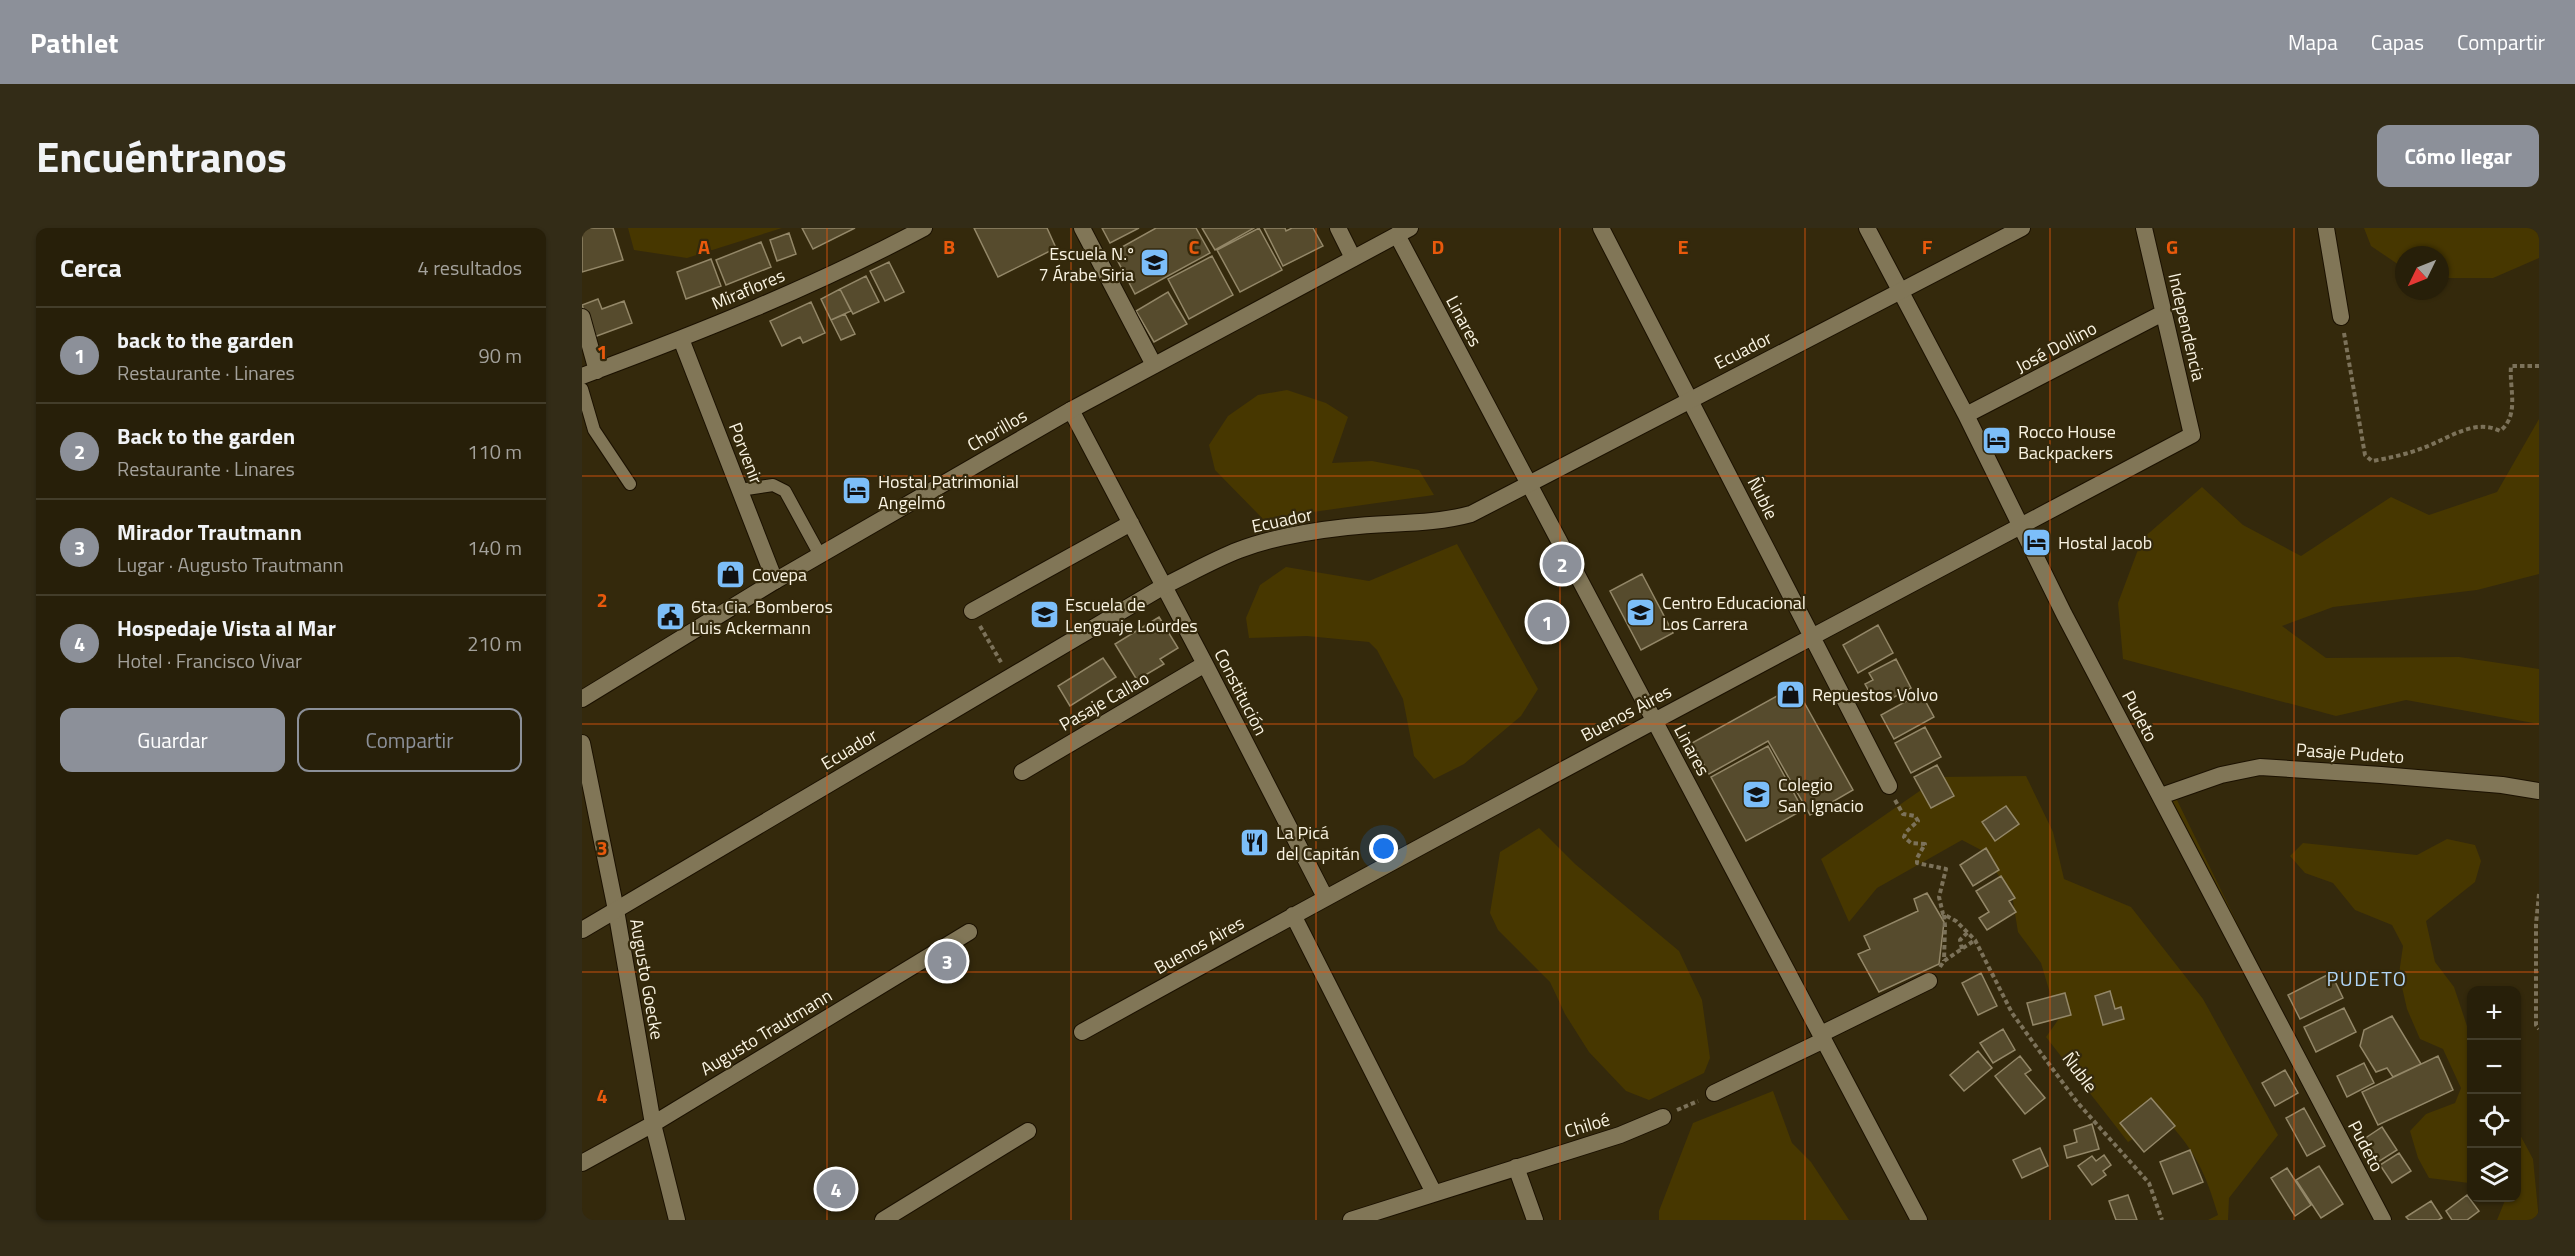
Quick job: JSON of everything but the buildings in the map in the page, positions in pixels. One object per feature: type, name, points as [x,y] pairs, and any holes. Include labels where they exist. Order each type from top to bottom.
[{"type":"street","name":"Miraflores","points":[[590,374],[681,339],[840,271],[924,228]]},
{"type":"street","points":[[1082,228],[1154,365]]},
{"type":"street","points":[[1338,228],[1353,258]]},
{"type":"street","name":"Ñuble","points":[[1601,228],[1889,786]]},
{"type":"street","name":"Pudeto","points":[[1868,228],[1966,415],[2020,526],[2383,1220]]},
{"type":"street","name":"Ecuador","points":[[582,930],[1164,586],[1215,561],[1268,540],[1348,527],[1448,520],[1481,510],[1528,483],[2022,228]]},
{"type":"street","name":"Independencia","points":[[2144,228],[2192,435]]},
{"type":"street","points":[[2326,228],[2342,317]]},
{"type":"street","name":"Chorillos","points":[[582,699],[775,581],[1071,410],[1403,232]]},
{"type":"street","name":"Linares","points":[[1403,232],[1528,483],[1919,1220]]},
{"type":"street","name":"José Dollino","points":[[1966,415],[2163,312]]},
{"type":"street","points":[[582,317],[590,374]]},
{"type":"street","name":"Porvenir","points":[[681,339],[775,581]]},
{"type":"street","name":"Constitución","points":[[1071,410],[1325,897]]},
{"type":"street","name":"Buenos Aires","points":[[1083,1032],[1325,897],[1812,635],[2192,435]]},
{"type":"street","points":[[972,611],[1131,523]]},
{"type":"street","name":"Pasaje Callao","points":[[1022,772],[1205,664]]},
{"type":"street","name":"Augusto Goecke","points":[[582,743],[616,910],[653,1124],[677,1220]]},
{"type":"street","name":"Pasaje Pudeto","points":[[2161,796],[2222,775],[2260,767],[2447,781],[2539,791]]},
{"type":"street","points":[[1293,915],[1434,1193]]},
{"type":"street","name":"Augusto Trautmann","points":[[582,1162],[653,1124],[969,932]]},
{"type":"street","points":[[1714,1093],[1929,981]]},
{"type":"street","name":"Chiloé","points":[[1351,1220],[1620,1135],[1663,1117]]},
{"type":"street","points":[[883,1220],[1028,1131]]},
{"type":"street","points":[[1515,1167],[1535,1220]]},
{"type":"lane","points":[[582,389],[594,430],[630,484]]},
{"type":"lane","points":[[582,435],[594,430]]},
{"type":"lane","points":[[740,490],[773,485],[785,491],[820,555]]},
{"type":"path","points":[[2342,317],[2361,437],[2365,455],[2372,461],[2425,448],[2471,428],[2492,427],[2500,431],[2510,421],[2512,414],[2511,366],[2539,366]]},
{"type":"path","points":[[972,611],[1010,677]]},
{"type":"path","points":[[1889,786],[1899,809],[1903,813],[1915,816],[1918,821],[1904,837],[1911,843],[1925,844],[1916,860],[1917,863],[1946,869],[1939,897],[1946,926],[1944,961],[1934,979],[1929,981]]},
{"type":"path","points":[[2539,894],[2536,924],[2536,1025],[2539,1029]]},
{"type":"path","name":"Ñuble","points":[[1943,914],[1956,921],[1975,940],[2012,1013],[2035,1046],[2077,1102],[2149,1183],[2162,1220]]},
{"type":"path","points":[[1962,950],[1960,940],[1968,932]]},
{"type":"path","points":[[1944,961],[1975,940]]},
{"type":"path","points":[[1663,1117],[1714,1093]]},
{"type":"shaded area","points":[[628,228],[782,228],[687,258],[634,250]]},
{"type":"shaded area","points":[[2364,228],[2539,228],[2539,258],[2493,278],[2449,278],[2449,246],[2395,246],[2395,262],[2371,246]]},
{"type":"shaded area","points":[[1287,390],[1326,403],[1348,417],[1332,463],[1372,461],[1419,470],[1434,495],[1263,519],[1215,470],[1209,445],[1228,416],[1258,395]]},
{"type":"shaded area","points":[[2539,419],[2539,574],[2477,590],[2333,607],[2282,626],[2326,658],[2459,657],[2539,669],[2539,724],[2406,700],[2336,716],[2123,659],[2118,603],[2142,539],[2202,487],[2243,525],[2301,556],[2391,497],[2429,515],[2497,492]]},
{"type":"shaded area","points":[[1457,544],[1538,689],[1521,716],[1464,764],[1434,779],[1414,756],[1403,699],[1377,650],[1369,642],[1307,636],[1249,638],[1246,618],[1260,585],[1286,567],[1369,581]]},
{"type":"shaded area","points":[[2026,776],[2053,832],[2064,879],[2131,907],[2203,999],[2278,1135],[2229,1198],[2228,1220],[2208,1220],[2218,1215],[2204,1175],[2192,1152],[2165,1119],[2128,1142],[2046,1037],[2058,1020],[2041,963],[2018,932],[2012,895],[1981,850],[1962,840],[1877,888],[1849,922],[1821,859],[1940,777]]},
{"type":"shaded area","points":[[2176,798],[2242,933],[2247,949],[2169,799]]},
{"type":"shaded area","points":[[1539,828],[1575,864],[1679,951],[1702,1000],[1710,1058],[1704,1073],[1649,1100],[1626,1091],[1589,1052],[1565,1014],[1550,982],[1498,930],[1490,913],[1500,852]]},
{"type":"shaded area","points":[[2447,839],[2475,845],[2481,861],[2475,882],[2426,921],[2435,962],[2454,987],[2467,1026],[2467,1183],[2429,1178],[2418,1158],[2410,1131],[2426,1114],[2455,1103],[2461,1088],[2443,1049],[2420,1039],[2407,1009],[2399,974],[2403,946],[2392,925],[2355,910],[2333,883],[2305,873],[2290,856],[2303,843],[2417,855]]},
{"type":"shaded area","points":[[1773,1091],[1792,1143],[1811,1162],[1849,1220],[1659,1220],[1659,1211],[1693,1123]]},
{"type":"shaded area","points":[[2521,1136],[2533,1159],[2539,1220],[2497,1220],[2504,1202],[2521,1202]]},
{"type":"place","name":"Escuela N.º 7 Árabe Siria","points":[[1155,263]]},
{"type":"place","name":"Rocco House Backpackers","points":[[1997,441]]},
{"type":"place","name":"Hostal Patrimonial Angelmó","points":[[857,491]]},
{"type":"place","name":"Hostal Jacob","points":[[2037,542]]},
{"type":"place","name":"Back to the garden","points":[[1562,564]]},
{"type":"place","name":"Covepa","points":[[731,574]]},
{"type":"place","name":"Centro Educacional Los Carrera","points":[[1641,612]]},
{"type":"place","name":"Escuela de Lenguaje Lourdes","points":[[1044,614]]},
{"type":"place","name":"6ta. Cia. Bomberos Luis Ackermann","points":[[670,616]]},
{"type":"place","name":"back to the garden","points":[[1547,622]]},
{"type":"place","name":"Repuestos Volvo","points":[[1791,694]]},
{"type":"place","name":"Colegio San Ignacio","points":[[1757,794]]},
{"type":"place","name":"La Picá del Capitán","points":[[1255,842]]},
{"type":"place","name":"Mirador Trautmann","points":[[947,961]]},
{"type":"place","name":"Hospedaje Vista al Mar","points":[[836,1189]]},
{"type":"district","name":"PUDETO","points":[[2367,978]]}]
